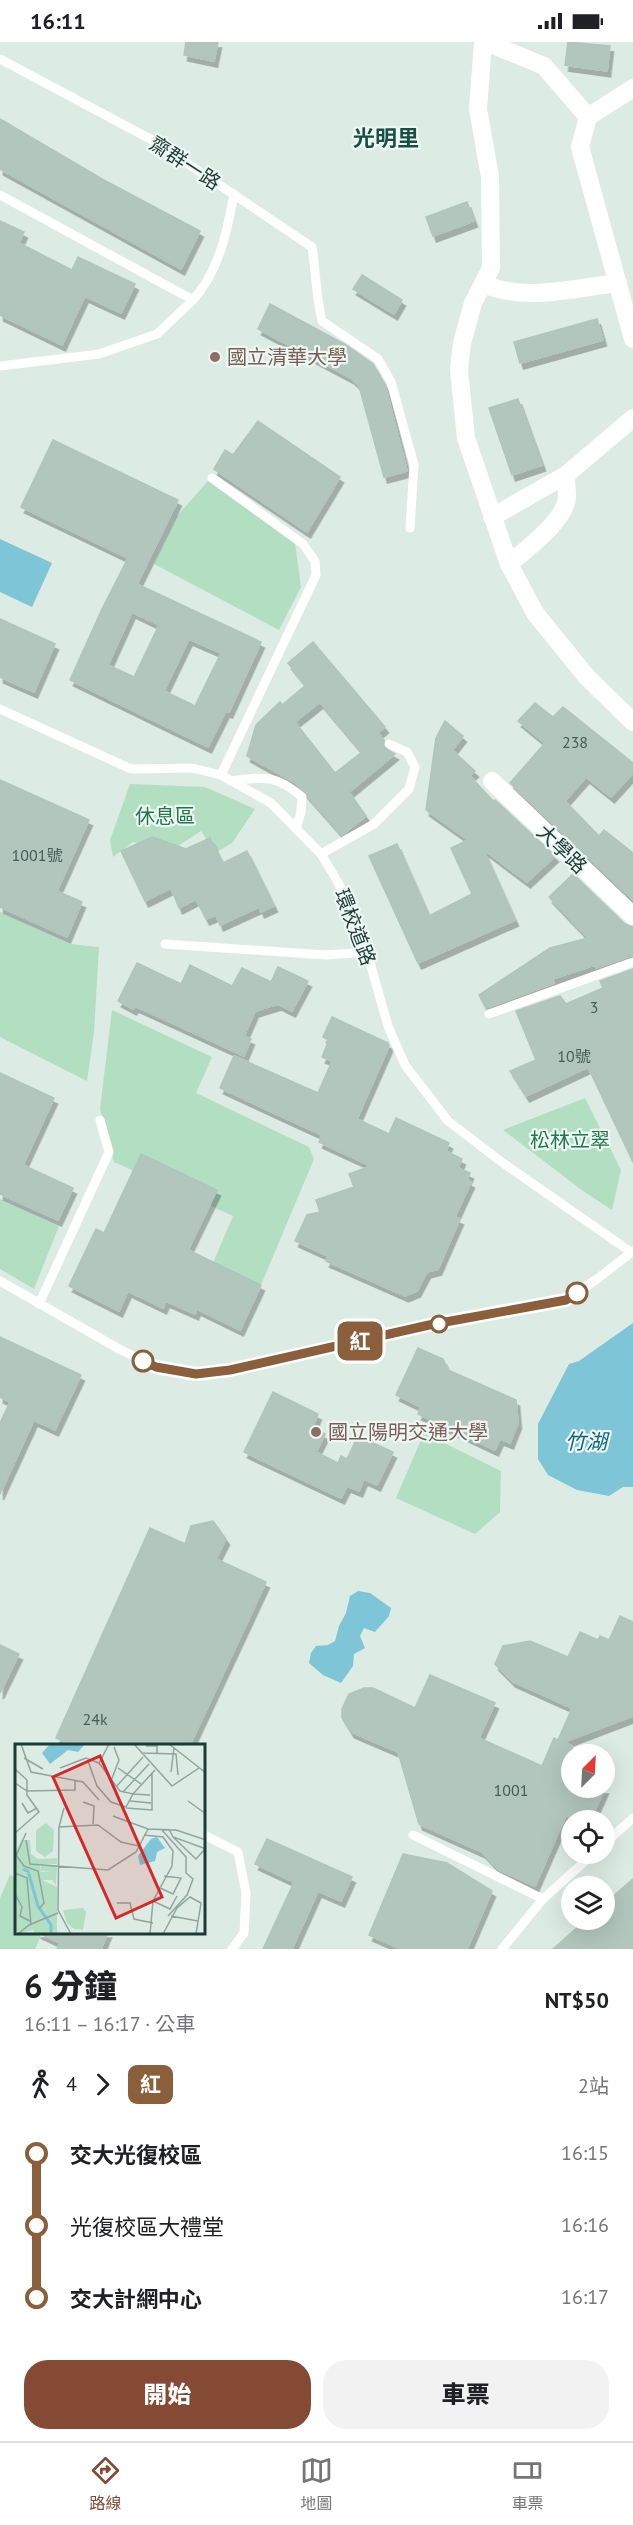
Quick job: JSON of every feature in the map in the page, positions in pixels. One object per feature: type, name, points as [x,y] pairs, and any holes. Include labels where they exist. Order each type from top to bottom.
[{"type":"street","points":[[588,117],[544,66],[485,42],[478,109],[490,177],[491,268],[473,303],[462,343],[459,370],[466,438],[509,564],[535,613],[586,675],[633,722]]},
{"type":"street","points":[[633,88],[588,117],[580,147],[633,339]]},
{"type":"street","points":[[483,284],[501,292],[535,294],[618,283]]},
{"type":"street","points":[[492,518],[566,475],[633,418]]},
{"type":"street","points":[[509,564],[560,515],[567,500],[566,475]]},
{"type":"street","name":"大學路","points":[[492,781],[633,916]]},
{"type":"lane","name":"齋群一路","points":[[0,59],[147,137],[234,194],[222,246],[207,285],[157,334],[99,354],[0,366]]},
{"type":"lane","points":[[234,194],[312,247],[322,321],[378,359],[391,382],[414,465],[415,478],[411,497],[410,528]]},
{"type":"lane","points":[[0,195],[193,300]]},
{"type":"lane","points":[[212,478],[303,544],[315,561],[316,575],[221,775]]},
{"type":"lane","name":"環校道路","points":[[0,709],[131,769],[192,768],[221,775],[271,803],[321,854],[339,884],[367,952],[388,1026],[405,1065],[448,1121],[503,1163],[632,1252]]},
{"type":"lane","points":[[321,854],[374,824],[408,789],[415,767],[407,752],[389,744]]},
{"type":"lane","points":[[231,781],[267,776],[285,783],[302,797],[296,829]]},
{"type":"lane","points":[[165,944],[326,955],[367,952]]},
{"type":"lane","points":[[489,1014],[633,962]]},
{"type":"lane","points":[[39,1304],[109,1152],[100,1120]]},
{"type":"lane","points":[[0,1281],[156,1367],[196,1374],[230,1370],[429,1325],[566,1300],[632,1252]]},
{"type":"lane","points":[[615,1834],[633,1818]]},
{"type":"lane","points":[[206,1836],[238,1852],[246,1893],[244,1933],[232,1949]]},
{"type":"lane","points":[[413,1836],[543,1899]]},
{"type":"lane","points":[[507,1947],[543,1899],[582,1864]]},
{"type":"green space","points":[[208,481],[295,543],[301,587],[279,630],[154,564],[176,517]]},
{"type":"green space","name":"休息區","points":[[130,784],[205,787],[255,809],[232,843],[215,853],[201,831],[172,850],[133,842],[113,857],[110,840]]},
{"type":"green space","points":[[0,912],[70,944],[99,947],[94,1032],[87,1081],[0,1037]]},
{"type":"green space","points":[[112,1010],[212,1057],[196,1093],[309,1147],[314,1159],[261,1285],[252,1298],[207,1277],[233,1216],[114,1162],[100,1109]]},
{"type":"green space","name":"松林立翠","points":[[585,1098],[621,1170],[612,1210],[583,1191],[503,1130]]},
{"type":"green space","points":[[0,1199],[59,1226],[34,1289],[0,1269]]},
{"type":"green space","points":[[424,1433],[501,1471],[500,1512],[475,1534],[396,1498]]},
{"type":"green space","points":[[10,1875],[15,1878],[15,1934],[42,1934],[35,1949],[0,1949],[0,1898]]},
{"type":"water","points":[[0,539],[52,563],[32,607],[0,592]]},
{"type":"water","name":"竹湖","points":[[633,1323],[633,1487],[623,1487],[609,1496],[577,1490],[548,1475],[538,1459],[538,1424],[569,1364],[579,1361]]},
{"type":"water","points":[[358,1591],[370,1593],[391,1608],[389,1616],[375,1632],[364,1628],[360,1636],[365,1648],[354,1654],[353,1666],[341,1683],[323,1675],[309,1663],[311,1653],[316,1646],[328,1645],[335,1641],[350,1596]]},
{"type":"building","points":[[186,42],[218,42],[214,61],[184,55]]},
{"type":"building","points":[[568,42],[610,46],[607,71],[565,65]]},
{"type":"building","points":[[0,119],[102,179],[200,231],[181,269],[0,169]]},
{"type":"building","points":[[467,202],[474,221],[433,236],[426,217]]},
{"type":"building","points":[[0,221],[24,232],[19,243],[72,270],[78,257],[135,284],[121,313],[85,296],[62,345],[0,315]]},
{"type":"building","points":[[362,275],[402,300],[394,314],[353,289]]},
{"type":"building","points":[[270,304],[346,345],[373,364],[385,385],[407,471],[384,477],[359,386],[351,378],[258,329]]},
{"type":"building","points":[[597,319],[603,340],[520,363],[514,342]]},
{"type":"building","points":[[518,399],[542,465],[512,475],[489,408]]},
{"type":"building","points":[[258,421],[340,477],[307,532],[214,469],[225,450],[233,455]]},
{"type":"building","points":[[53,440],[178,500],[137,584],[261,642],[229,712],[226,711],[208,747],[70,680],[128,558],[21,507]],"holes":[[[132,612],[159,625],[134,677],[108,665]],[[189,639],[221,653],[195,706],[164,691]]]},
{"type":"building","points":[[0,619],[55,644],[34,692],[0,677]]},
{"type":"building","points":[[313,642],[385,727],[378,733],[384,740],[384,748],[395,754],[349,792],[366,816],[342,835],[296,783],[247,756],[256,725],[280,702],[282,705],[306,685],[288,663]],"holes":[[[320,702],[362,752],[335,773],[295,722]]]},
{"type":"building","points":[[535,703],[553,717],[563,707],[633,763],[633,773],[611,797],[586,777],[565,801],[599,836],[604,830],[633,853],[633,900],[510,783],[545,743],[518,721]]},
{"type":"building","points":[[445,721],[463,736],[452,750],[475,771],[470,776],[494,802],[495,800],[555,856],[527,882],[483,849],[515,920],[418,963],[369,856],[397,844],[429,916],[472,894],[451,848],[468,840],[426,810],[436,738]]},
{"type":"building","points":[[0,780],[89,820],[57,891],[82,902],[67,937],[0,907]]},
{"type":"building","points":[[152,837],[186,849],[210,838],[223,863],[247,851],[274,906],[261,912],[259,907],[220,925],[216,915],[206,919],[196,899],[179,908],[171,888],[145,901],[121,851]]},
{"type":"building","points":[[573,874],[625,924],[633,927],[633,955],[596,968],[595,965],[552,979],[554,983],[486,1008],[479,995],[550,948],[588,938],[549,897]]},
{"type":"building","points":[[137,963],[181,984],[190,965],[232,986],[242,968],[271,982],[278,967],[308,981],[292,1011],[278,1004],[255,1011],[244,1036],[251,1039],[244,1056],[135,1006],[133,1009],[118,1001]]},
{"type":"building","points":[[633,969],[633,1162],[588,1067],[526,1096],[510,1071],[536,1060],[516,1011],[560,996],[566,1004],[603,988],[600,981]]},
{"type":"building","points":[[332,1017],[388,1043],[389,1046],[357,1119],[389,1134],[396,1118],[449,1143],[446,1151],[462,1159],[458,1168],[470,1173],[467,1180],[471,1182],[455,1217],[460,1219],[438,1269],[427,1272],[417,1291],[405,1296],[326,1261],[328,1256],[295,1241],[307,1215],[320,1212],[316,1200],[354,1187],[349,1174],[371,1166],[319,1142],[322,1135],[220,1088],[234,1056],[318,1093],[332,1061],[322,1057],[329,1040],[323,1037]]},
{"type":"building","points":[[0,1073],[54,1098],[23,1165],[73,1188],[58,1220],[0,1194]]},
{"type":"building","points":[[141,1154],[217,1190],[188,1250],[261,1285],[240,1330],[197,1309],[195,1314],[166,1301],[163,1308],[128,1291],[119,1311],[69,1286],[96,1229],[104,1233]]},
{"type":"building","points":[[0,1337],[81,1375],[55,1430],[34,1420],[0,1494],[0,1423],[10,1402],[0,1397]]},
{"type":"building","points":[[418,1348],[443,1359],[448,1370],[516,1400],[518,1423],[510,1443],[500,1439],[495,1450],[418,1414],[421,1407],[396,1395]]},
{"type":"building","points":[[273,1392],[318,1414],[312,1428],[325,1434],[316,1452],[338,1463],[341,1456],[347,1459],[358,1436],[393,1452],[377,1485],[364,1479],[359,1491],[347,1486],[341,1498],[244,1452]]},
{"type":"building","points":[[213,1521],[226,1539],[216,1559],[266,1582],[190,1744],[69,1744],[56,1738],[150,1528],[185,1544],[191,1526]]},
{"type":"building","points":[[620,1616],[633,1622],[633,1716],[564,1742],[568,1744],[561,1744],[561,1798],[600,1798],[595,1810],[561,1810],[561,1826],[535,1886],[499,1870],[482,1852],[419,1824],[398,1752],[351,1732],[342,1718],[342,1709],[349,1694],[364,1688],[373,1688],[415,1708],[430,1675],[495,1703],[479,1738],[542,1766],[554,1738],[558,1740],[572,1708],[512,1681],[495,1664],[503,1646],[530,1641],[568,1657],[580,1632],[598,1640],[600,1636],[609,1640]]},
{"type":"building","points":[[0,1645],[19,1654],[0,1693]]},
{"type":"building","points":[[267,1839],[352,1877],[341,1901],[318,1891],[292,1949],[263,1949],[294,1882],[255,1864]]},
{"type":"building","points":[[403,1854],[447,1863],[492,1891],[467,1949],[401,1949],[369,1935]]},
{"type":"building","points":[[633,1879],[633,1949],[553,1949],[575,1930],[615,1930],[615,1895]]},
{"type":"building","points":[[41,1934],[107,1934],[101,1949],[57,1949],[60,1943]]},
{"type":"bus line","name":"紅","points":[[143,1361],[156,1367],[196,1374],[230,1370],[429,1325],[566,1300],[577,1293]]},
{"type":"place","name":"國立清華大學","points":[[215,357]]},
{"type":"place","name":"國立陽明交通大學","points":[[316,1432]]},
{"type":"district","name":"光明里","points":[[386,138]]}]
